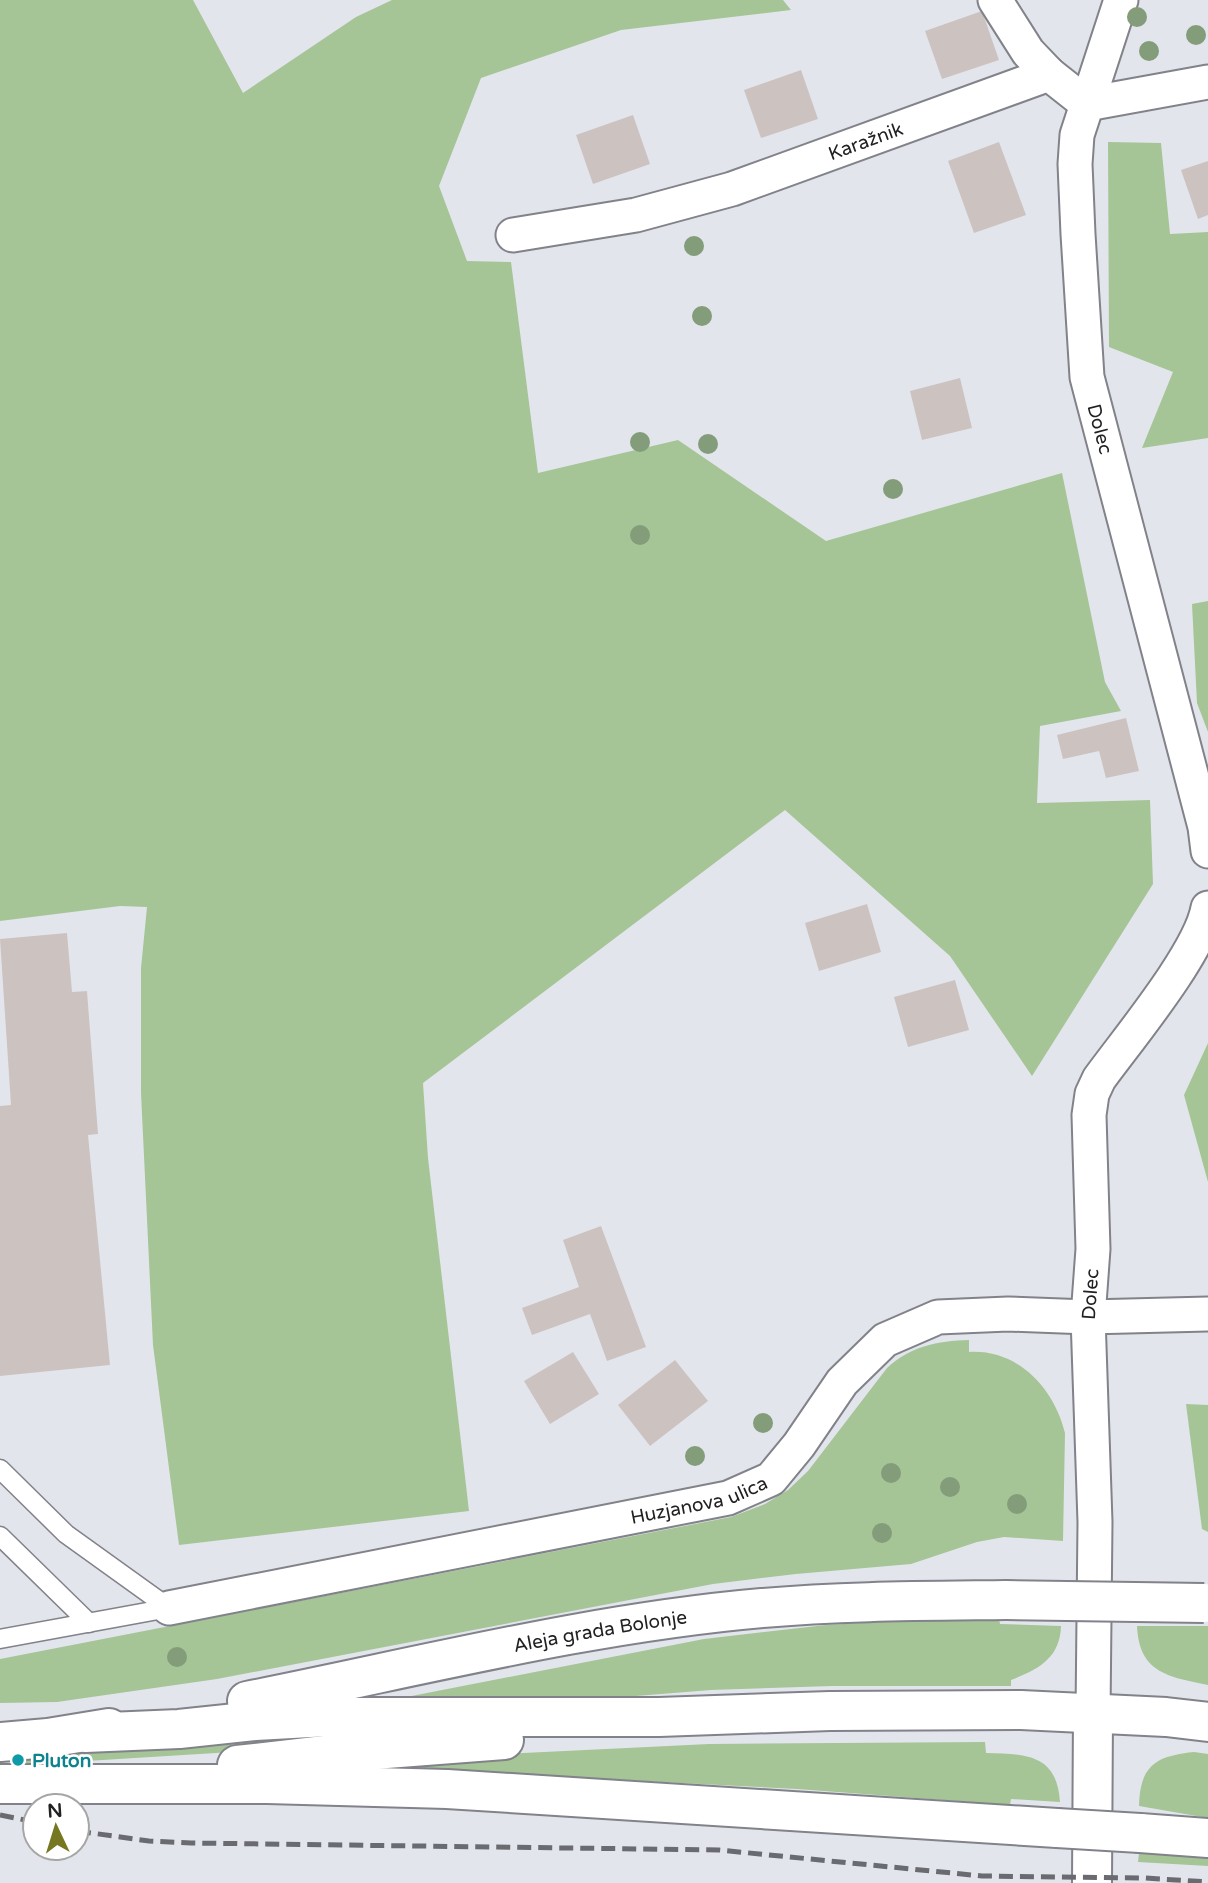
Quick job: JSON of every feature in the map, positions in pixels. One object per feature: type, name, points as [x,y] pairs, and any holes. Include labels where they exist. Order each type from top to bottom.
[{"type":"main road","name":"Aleja grada Bolonje","points":[[0,1742],[85,1733],[564,1637],[699,1615],[838,1603],[1006,1600],[1206,1603]]},
{"type":"main road","points":[[85,1733],[179,1729],[328,1717],[659,1717],[830,1711],[1021,1710],[1208,1722]]},
{"type":"main road","points":[[1092,1883],[1093,1714]]},
{"type":"main road","points":[[148,1783],[287,1758],[512,1739],[659,1717]]},
{"type":"main road","points":[[0,1784],[334,1786],[516,1793],[1208,1838]]},
{"type":"street","points":[[996,0],[1028,52],[1049,74],[1087,104],[1208,82]]},
{"type":"street","name":"Dolec","points":[[1121,0],[1077,135],[1075,164],[1087,377],[1205,827],[1208,851]]},
{"type":"street","name":"Karažnik","points":[[513,235],[636,215],[732,189],[1049,74]]},
{"type":"street","name":"Dolec","points":[[1093,1714],[1095,1522],[1088,1317],[1093,1249],[1088,1115],[1092,1094],[1099,1079],[1184,960],[1206,922],[1208,908]]},
{"type":"street","name":"Huzjanova ulica","points":[[169,1608],[727,1498],[771,1479],[799,1446],[842,1381],[885,1340],[937,1317],[1008,1314],[1088,1317],[1208,1314]]},
{"type":"lane","points":[[0,1469],[66,1534],[169,1608]]},
{"type":"lane","points":[[0,1536],[89,1623]]},
{"type":"lane","points":[[0,1639],[169,1608]]},
{"type":"green space","points":[[0,0],[193,0],[243,93],[356,17],[392,0],[783,0],[791,10],[621,30],[481,78],[439,186],[467,261],[511,262],[538,473],[678,440],[826,541],[1062,473],[1105,682],[1121,711],[1040,726],[1037,803],[1150,800],[1153,884],[1032,1076],[950,956],[785,810],[423,1083],[428,1158],[469,1511],[179,1545],[153,1345],[141,1093],[141,968],[147,907],[120,906],[0,921]]},
{"type":"green space","points":[[1108,142],[1161,143],[1170,234],[1208,232],[1208,438],[1142,448],[1173,372],[1109,347]]},
{"type":"green space","points":[[1208,601],[1208,732],[1197,703],[1192,604]]},
{"type":"green space","points":[[1208,1043],[1208,1182],[1184,1095]]},
{"type":"green space","points":[[969,1340],[969,1352],[1003,1357],[1031,1374],[1043,1387],[1060,1416],[1065,1433],[1063,1541],[1004,1537],[977,1542],[911,1564],[713,1584],[217,1679],[57,1702],[0,1703],[0,1659],[731,1517],[765,1504],[788,1490],[808,1471],[887,1368],[905,1354],[925,1346]]},
{"type":"green space","points":[[1186,1404],[1208,1405],[1208,1532],[1202,1529]]},
{"type":"green space","points":[[933,1619],[999,1619],[1000,1624],[1061,1626],[1060,1637],[1046,1661],[1011,1680],[1011,1686],[832,1686],[711,1690],[523,1705],[391,1700],[704,1639],[826,1625]]},
{"type":"green space","points":[[1137,1626],[1208,1626],[1208,1685],[1169,1675],[1150,1663],[1143,1654]]},
{"type":"green space","points":[[472,1726],[248,1751],[22,1765],[23,1755]]},
{"type":"green space","points":[[985,1742],[986,1753],[1026,1756],[1046,1766],[1058,1786],[1060,1802],[1011,1799],[1010,1805],[797,1789],[370,1767],[383,1760],[709,1744]]},
{"type":"green space","points":[[1194,1752],[1208,1754],[1208,1818],[1139,1806],[1143,1781],[1153,1765],[1170,1756]]},
{"type":"green space","points":[[1139,1853],[1208,1858],[1208,1866],[1138,1862]]},
{"type":"building","points":[[982,11],[999,60],[942,79],[925,31]]},
{"type":"building","points":[[801,70],[818,119],[761,138],[744,90]]},
{"type":"building","points":[[633,115],[650,164],[593,184],[576,135]]},
{"type":"building","points":[[999,142],[1026,215],[974,233],[948,161]]},
{"type":"building","points":[[1208,161],[1208,215],[1198,219],[1181,170]]},
{"type":"building","points":[[960,378],[972,428],[922,440],[910,391]]},
{"type":"building","points":[[1126,718],[1139,771],[1106,778],[1099,751],[1063,759],[1057,735]]},
{"type":"building","points":[[867,904],[881,952],[819,971],[805,923]]},
{"type":"building","points":[[67,933],[72,992],[87,991],[98,1134],[88,1135],[110,1365],[0,1376],[0,1106],[11,1105],[0,939]]},
{"type":"building","points":[[955,980],[969,1030],[908,1047],[894,997]]},
{"type":"building","points":[[601,1226],[646,1347],[607,1361],[590,1314],[532,1335],[522,1308],[579,1287],[563,1240]]},
{"type":"building","points":[[573,1352],[599,1394],[550,1424],[524,1381]]},
{"type":"building","points":[[675,1360],[708,1401],[650,1446],[618,1405]]},
{"type":"railway","points":[[0,1815],[21,1819]]},
{"type":"railway","points":[[91,1833],[149,1841],[191,1843],[719,1850],[982,1876],[1144,1878],[1208,1882]]},
{"type":"place","name":"Pluton","points":[[18,1760]]}]
